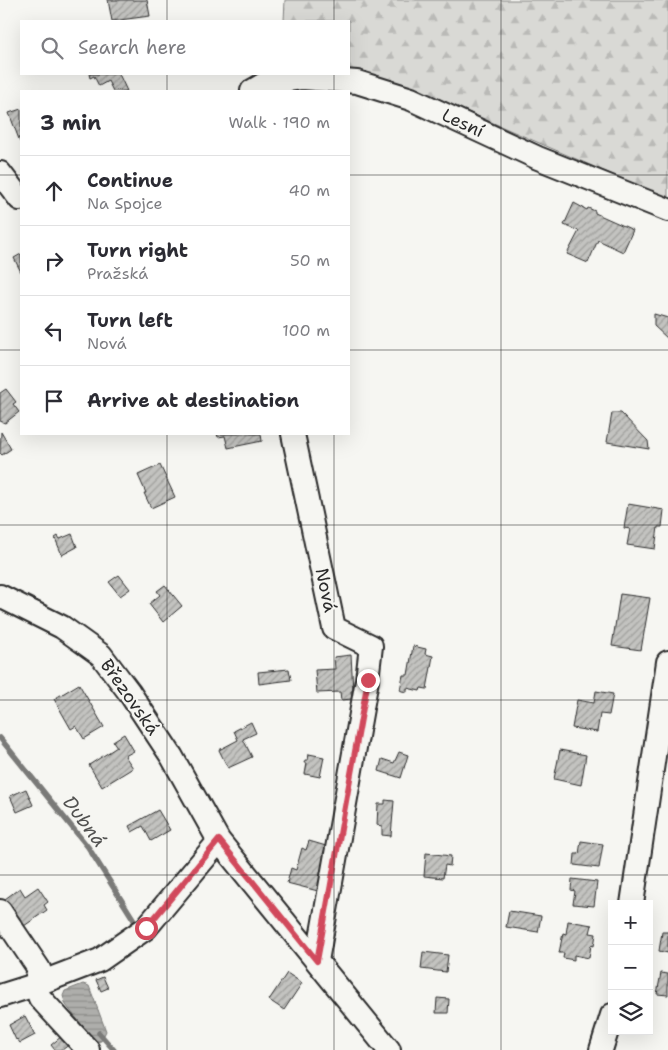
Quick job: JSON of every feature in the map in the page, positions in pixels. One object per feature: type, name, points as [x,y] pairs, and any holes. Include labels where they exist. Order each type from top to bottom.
[{"type":"street","name":"Lesní","points":[[254,90],[264,84],[302,78],[357,82],[411,99],[538,158],[668,210]]},
{"type":"street","points":[[0,173],[14,198]]},
{"type":"street","name":"Nová","points":[[293,435],[334,628],[372,646],[317,961]]},
{"type":"street","name":"Březovská","points":[[0,596],[62,627],[101,654],[172,757],[219,840],[389,1050]]},
{"type":"street","points":[[633,900],[668,662]]},
{"type":"street","points":[[0,996],[35,985],[100,960],[146,928],[219,840]]},
{"type":"street","points":[[0,911],[38,970],[35,985],[40,998],[88,1050]]},
{"type":"street","points":[[600,1050],[608,1027]]},
{"type":"green space","points":[[285,0],[668,0],[668,199],[406,85],[350,71],[350,20],[284,20]]},
{"type":"shaded area","points":[[83,984],[89,986],[106,1031],[101,1041],[95,1042],[66,1005],[63,996],[65,991]]},
{"type":"building","points":[[108,0],[147,0],[150,16],[112,20]]},
{"type":"building","points":[[89,75],[119,75],[127,90],[112,90],[108,81],[99,86],[94,76],[90,78]]},
{"type":"building","points":[[20,109],[20,142],[9,113]]},
{"type":"building","points":[[574,203],[633,230],[623,252],[598,240],[588,263],[567,254],[579,231],[564,225]]},
{"type":"building","points":[[20,255],[20,270],[14,258]]},
{"type":"building","points":[[654,314],[668,318],[668,339],[654,326]]},
{"type":"building","points":[[6,389],[16,402],[13,404],[19,412],[5,423],[0,421],[0,393]]},
{"type":"building","points":[[612,413],[621,413],[648,441],[649,449],[607,442]]},
{"type":"building","points":[[1,432],[11,449],[2,455],[0,453]]},
{"type":"building","points":[[217,435],[261,435],[262,441],[228,448],[225,436],[218,437]]},
{"type":"building","points":[[160,465],[175,497],[151,508],[138,475]]},
{"type":"building","points":[[628,504],[664,510],[662,527],[658,527],[655,549],[627,545],[630,529],[624,528]]},
{"type":"building","points":[[72,534],[77,547],[62,555],[55,538],[58,536],[60,539]]},
{"type":"building","points":[[119,575],[130,589],[120,596],[109,582]]},
{"type":"building","points":[[165,585],[182,606],[163,622],[149,604],[160,595],[157,591]]},
{"type":"building","points":[[620,594],[650,598],[641,650],[612,646]]},
{"type":"building","points":[[413,646],[426,649],[425,654],[433,656],[427,689],[421,688],[420,691],[407,688],[407,692],[400,690],[403,675],[408,675]]},
{"type":"building","points":[[351,655],[352,699],[341,700],[340,692],[317,693],[315,670],[335,669],[334,657]]},
{"type":"building","points":[[289,669],[291,680],[259,684],[258,672]]},
{"type":"building","points":[[79,684],[104,727],[84,739],[76,726],[71,729],[54,699]]},
{"type":"building","points":[[596,691],[613,694],[609,715],[600,714],[597,732],[572,728],[577,700],[594,703]]},
{"type":"building","points":[[251,722],[256,733],[243,739],[252,757],[228,768],[219,750],[238,740],[234,731]]},
{"type":"building","points":[[124,734],[134,751],[125,756],[133,768],[102,787],[89,765],[117,747],[113,741]]},
{"type":"building","points":[[560,750],[586,755],[581,785],[554,779]]},
{"type":"building","points":[[399,752],[408,755],[401,778],[379,771],[382,759],[394,763]]},
{"type":"building","points":[[309,754],[324,757],[320,777],[305,774],[307,763],[304,763],[305,760],[308,760]]},
{"type":"building","points":[[26,789],[33,805],[17,812],[10,796]]},
{"type":"building","points":[[385,800],[394,801],[391,836],[382,835],[382,826],[377,825],[378,804],[385,804]]},
{"type":"building","points":[[158,810],[170,830],[151,841],[143,826],[132,832],[129,826]]},
{"type":"building","points":[[309,841],[326,846],[323,854],[325,855],[318,891],[287,883],[291,868],[296,870],[302,848],[306,850]]},
{"type":"building","points":[[581,841],[603,844],[599,868],[574,865],[575,854],[579,854]]},
{"type":"building","points":[[426,853],[451,856],[450,866],[445,865],[443,878],[424,876]]},
{"type":"building","points":[[572,879],[597,882],[594,906],[573,904],[575,891],[571,890]]},
{"type":"building","points":[[38,887],[48,902],[44,905],[47,910],[24,926],[5,899],[20,888],[25,896]]},
{"type":"building","points":[[509,911],[541,916],[538,932],[506,927]]},
{"type":"building","points":[[568,921],[592,925],[590,933],[596,934],[594,946],[591,945],[589,958],[574,955],[574,960],[563,958],[564,953],[559,953],[563,933],[566,934]]},
{"type":"building","points":[[662,932],[668,932],[668,953],[659,951]]},
{"type":"building","points":[[423,952],[448,955],[446,972],[421,969]]},
{"type":"building","points":[[287,973],[302,983],[284,1010],[269,1000]]},
{"type":"building","points":[[661,973],[668,974],[668,995],[657,994]]},
{"type":"building","points":[[103,977],[108,988],[101,991],[96,980]]},
{"type":"building","points":[[437,998],[449,999],[448,1013],[436,1013]]},
{"type":"building","points":[[25,1016],[35,1035],[20,1043],[16,1040],[9,1025]]},
{"type":"building","points":[[62,1036],[70,1044],[62,1050],[55,1050],[51,1045]]},
{"type":"waterway","name":"Dubná","points":[[0,738],[88,847],[139,928]]},
{"type":"waterway","name":"Dubná","points":[[99,1033],[114,1050]]},
{"type":"route","points":[[146,928],[219,840],[317,961],[368,680]]}]
